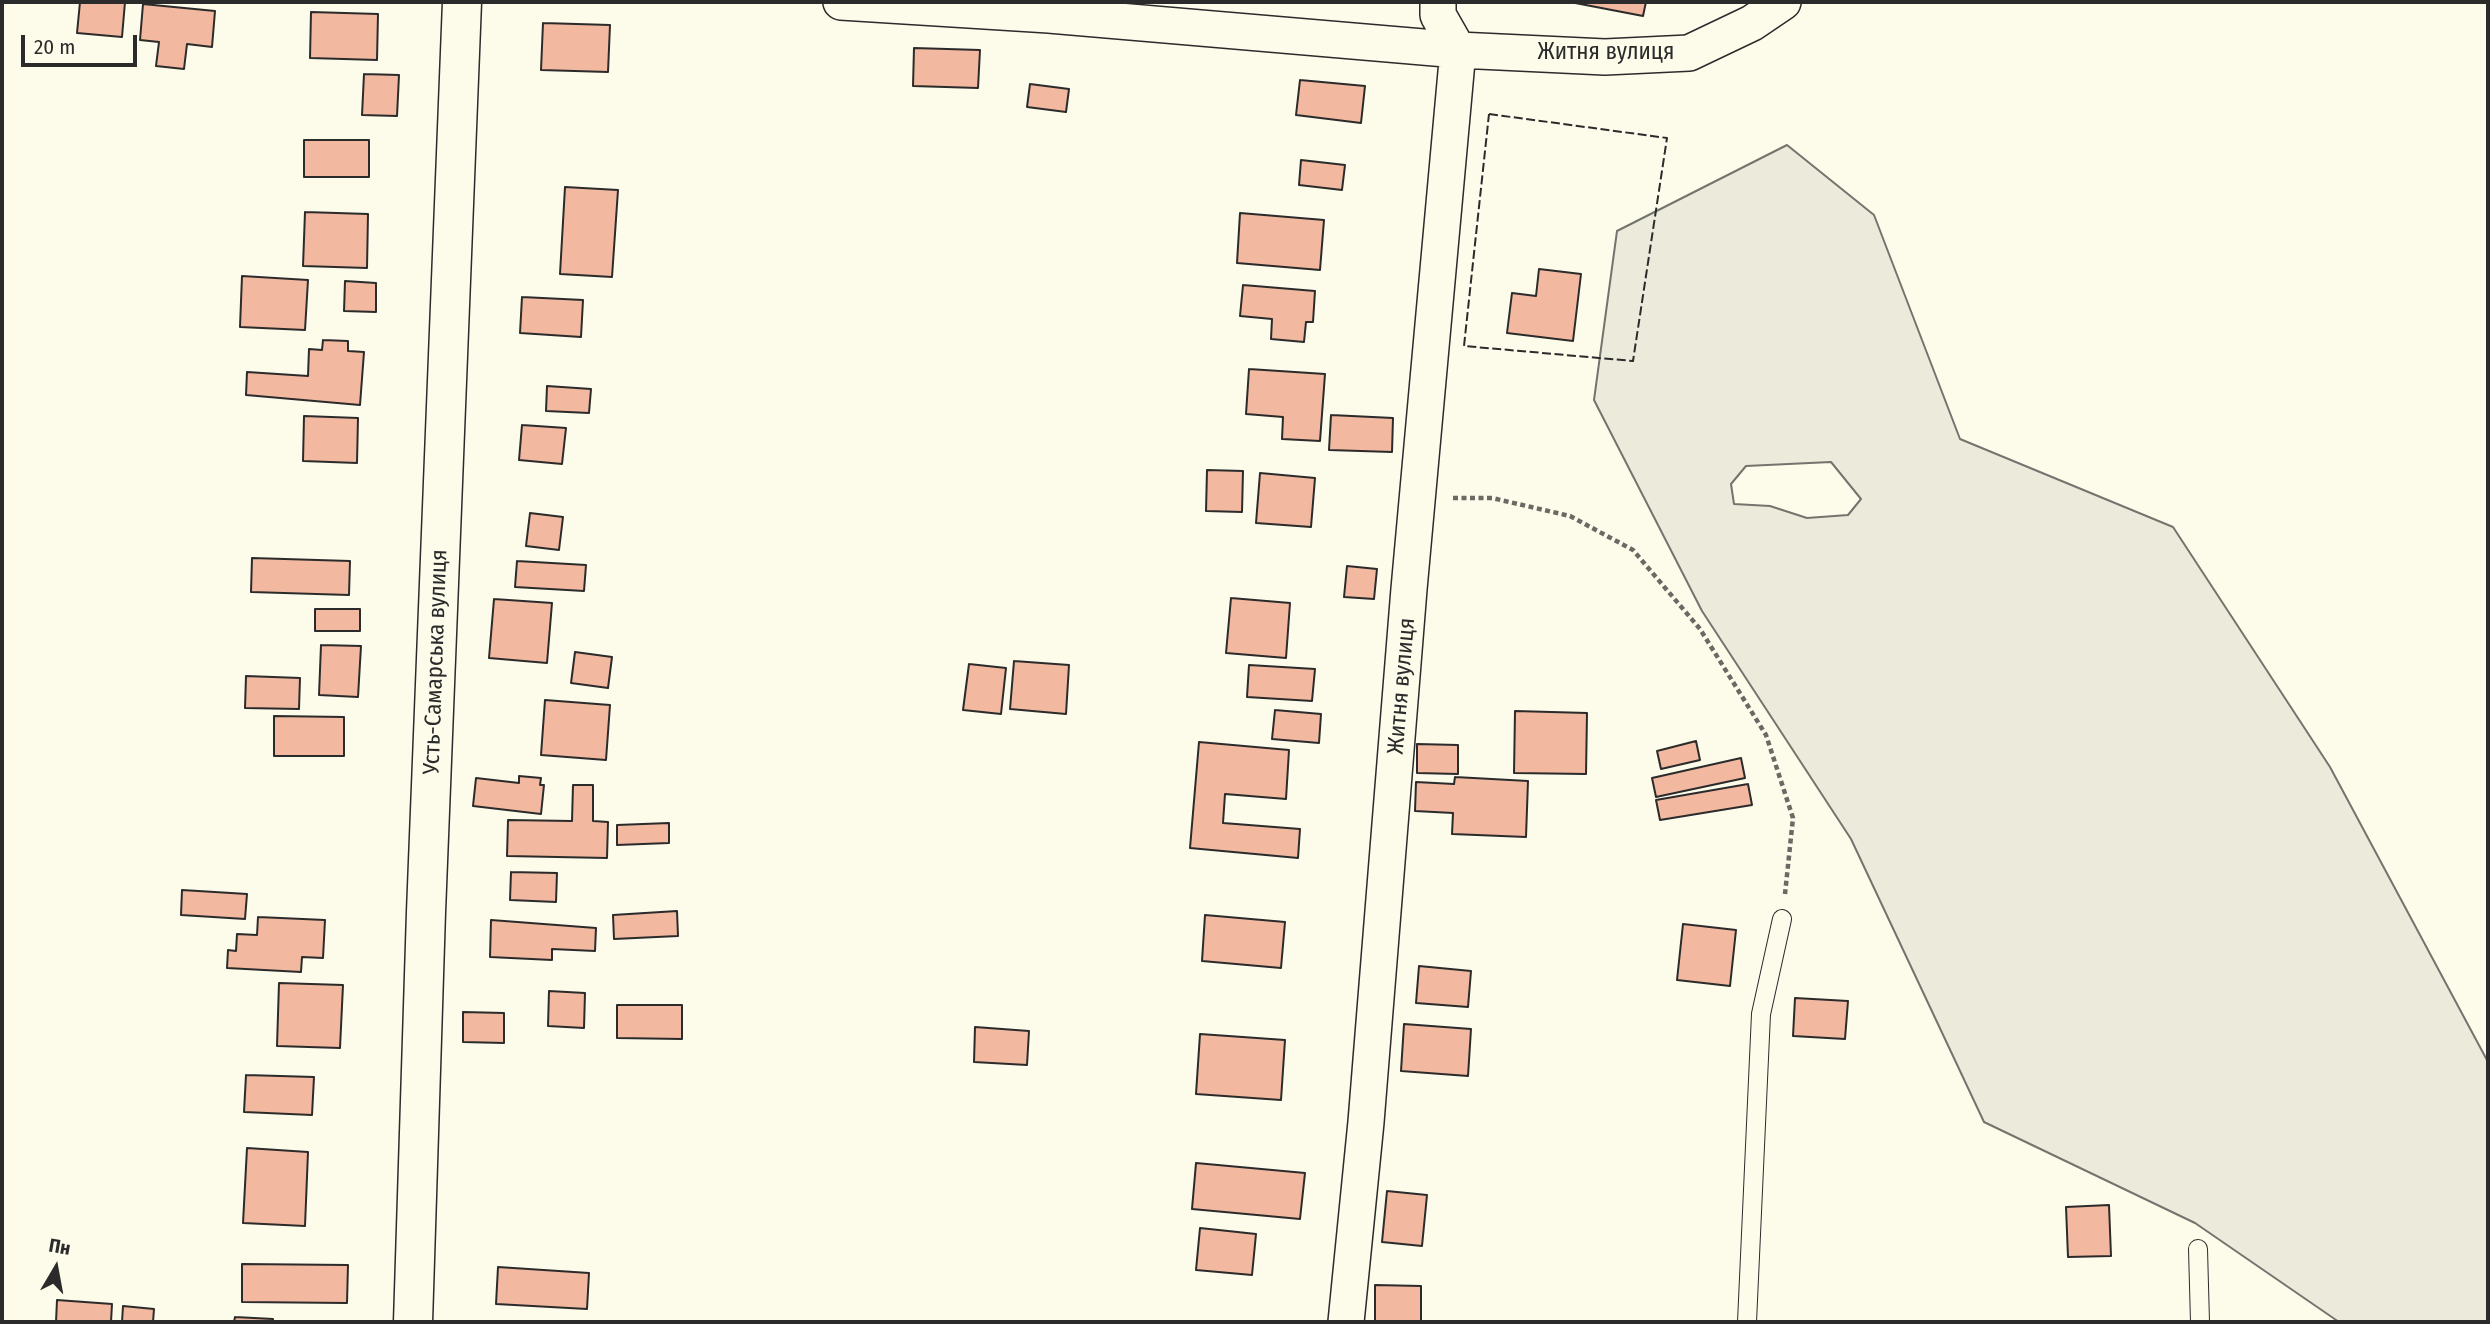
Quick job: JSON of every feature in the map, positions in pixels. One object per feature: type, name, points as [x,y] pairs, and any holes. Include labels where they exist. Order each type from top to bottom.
[{"type":"street","name":"Усть-Самарська вулиця","points":[[413,1322],[426,912],[462,2]]},
{"type":"street","points":[[841,2],[1049,15],[1458,50]]},
{"type":"street","points":[[1438,2],[1438,15],[1458,50]]},
{"type":"street","name":"Житня вулиця","points":[[1346,1322],[1367,1108],[1458,50],[1605,57],[1689,53],[1752,23],[1783,2]]},
{"type":"lane","points":[[1746,1322],[1761,1014],[1782,919]]},
{"type":"lane","points":[[2198,1249],[2200,1322]]},
{"type":"path","points":[[1418,498],[1492,498],[1570,516],[1633,550],[1700,629],[1766,735],[1793,818],[1782,919]]},
{"type":"shaded area","points":[[1787,145],[1874,215],[1960,439],[2173,527],[2330,767],[2488,1062],[2488,1322],[2339,1322],[2195,1223],[1984,1122],[1851,839],[1702,611],[1594,400],[1617,231]],"holes":[[[1831,462],[1861,499],[1848,515],[1807,518],[1770,506],[1734,504],[1731,484],[1746,466]]]},
{"type":"building","points":[[80,2],[125,2],[122,37],[77,33]]},
{"type":"building","points":[[1570,2],[1646,2],[1643,16]]},
{"type":"building","points":[[143,4],[215,11],[212,47],[187,44],[184,69],[156,66],[159,42],[140,40]]},
{"type":"building","points":[[311,12],[378,14],[377,60],[310,58]]},
{"type":"building","points":[[543,23],[610,25],[608,72],[541,70]]},
{"type":"building","points":[[914,48],[980,50],[978,88],[913,86]]},
{"type":"building","points":[[364,74],[399,75],[397,116],[362,115]]},
{"type":"building","points":[[1300,80],[1365,86],[1361,123],[1296,115]]},
{"type":"building","points":[[1030,84],[1069,89],[1066,112],[1027,107]]},
{"type":"building","points":[[304,140],[369,140],[369,177],[304,177]]},
{"type":"building","points":[[1301,160],[1345,165],[1342,190],[1299,185]]},
{"type":"building","points":[[565,187],[618,190],[612,277],[560,274]]},
{"type":"building","points":[[305,212],[368,214],[367,268],[303,266]]},
{"type":"building","points":[[1240,213],[1324,220],[1320,270],[1237,263]]},
{"type":"building","points":[[1539,269],[1581,274],[1573,341],[1507,333],[1512,293],[1536,296]]},
{"type":"building","points":[[242,276],[308,280],[305,330],[240,327]]},
{"type":"building","points":[[345,281],[376,283],[376,312],[344,311]]},
{"type":"building","points":[[1243,285],[1315,291],[1313,322],[1306,322],[1304,342],[1271,339],[1272,319],[1240,316]]},
{"type":"building","points":[[522,297],[583,300],[581,337],[520,333]]},
{"type":"building","points":[[323,340],[348,341],[348,351],[364,352],[360,405],[246,395],[247,372],[308,376],[309,349],[322,350]]},
{"type":"building","points":[[1249,369],[1325,374],[1320,441],[1282,439],[1283,417],[1246,414]]},
{"type":"building","points":[[547,386],[591,389],[589,413],[546,411]]},
{"type":"building","points":[[1331,415],[1393,418],[1392,452],[1329,450]]},
{"type":"building","points":[[304,416],[358,418],[357,463],[303,461]]},
{"type":"building","points":[[522,425],[566,428],[562,464],[519,460]]},
{"type":"building","points":[[1207,470],[1243,471],[1242,512],[1206,511]]},
{"type":"building","points":[[1260,473],[1315,478],[1311,527],[1256,523]]},
{"type":"building","points":[[530,513],[563,517],[559,550],[526,546]]},
{"type":"building","points":[[252,558],[350,561],[349,595],[251,592]]},
{"type":"building","points":[[517,561],[586,565],[584,591],[515,587]]},
{"type":"building","points":[[1347,566],[1377,569],[1374,599],[1344,597]]},
{"type":"building","points":[[1231,598],[1290,603],[1286,658],[1226,653]]},
{"type":"building","points":[[494,599],[552,603],[547,663],[489,658]]},
{"type":"building","points":[[315,609],[360,609],[360,631],[315,631]]},
{"type":"building","points":[[321,645],[361,646],[358,697],[319,695]]},
{"type":"building","points":[[575,652],[612,657],[608,688],[571,683]]},
{"type":"building","points":[[1014,661],[1069,665],[1066,714],[1010,709]]},
{"type":"building","points":[[969,664],[1006,668],[1001,714],[963,710]]},
{"type":"building","points":[[1249,665],[1315,669],[1312,701],[1247,697]]},
{"type":"building","points":[[246,676],[300,678],[299,709],[245,708]]},
{"type":"building","points":[[545,700],[610,705],[606,760],[541,755]]},
{"type":"building","points":[[1275,710],[1321,714],[1319,743],[1272,739]]},
{"type":"building","points":[[1515,711],[1587,713],[1586,774],[1514,773]]},
{"type":"building","points":[[274,716],[344,717],[344,756],[274,756]]},
{"type":"building","points":[[1696,741],[1700,760],[1661,769],[1657,751]]},
{"type":"building","points":[[1199,742],[1289,750],[1286,799],[1225,794],[1223,823],[1300,829],[1298,858],[1190,848]]},
{"type":"building","points":[[1417,744],[1458,745],[1458,774],[1417,773]]},
{"type":"building","points":[[1741,758],[1745,778],[1656,797],[1652,778]]},
{"type":"building","points":[[519,776],[541,778],[540,785],[544,785],[541,814],[473,806],[476,778],[519,783]]},
{"type":"building","points":[[1455,777],[1528,781],[1526,837],[1452,834],[1453,813],[1415,811],[1416,782],[1454,784]]},
{"type":"building","points":[[1748,784],[1752,805],[1660,820],[1656,800]]},
{"type":"building","points":[[573,785],[593,785],[593,821],[608,822],[607,858],[507,856],[508,820],[572,821]]},
{"type":"building","points":[[669,823],[669,843],[617,845],[617,825]]},
{"type":"building","points":[[511,872],[557,873],[556,902],[510,900]]},
{"type":"building","points":[[182,890],[247,894],[245,919],[181,915]]},
{"type":"building","points":[[677,911],[678,936],[614,939],[613,915]]},
{"type":"building","points":[[1205,915],[1285,922],[1281,968],[1202,961]]},
{"type":"building","points":[[258,917],[325,920],[323,958],[302,957],[301,972],[227,968],[228,950],[236,951],[237,934],[257,935]]},
{"type":"building","points":[[491,920],[596,928],[595,951],[552,949],[552,960],[490,957]]},
{"type":"building","points":[[1683,924],[1736,930],[1730,986],[1677,980]]},
{"type":"building","points":[[1419,966],[1471,971],[1468,1007],[1416,1003]]},
{"type":"building","points":[[279,983],[343,985],[340,1048],[277,1046]]},
{"type":"building","points":[[549,991],[585,993],[584,1028],[548,1026]]},
{"type":"building","points":[[1795,998],[1848,1001],[1845,1039],[1793,1036]]},
{"type":"building","points":[[617,1005],[682,1005],[682,1039],[617,1038]]},
{"type":"building","points":[[463,1012],[504,1013],[504,1043],[463,1042]]},
{"type":"building","points":[[1404,1024],[1471,1029],[1468,1076],[1401,1071]]},
{"type":"building","points":[[975,1027],[1029,1031],[1027,1065],[974,1062]]},
{"type":"building","points":[[1200,1034],[1285,1040],[1281,1100],[1196,1094]]},
{"type":"building","points":[[246,1075],[314,1077],[312,1115],[244,1112]]},
{"type":"building","points":[[247,1148],[308,1152],[305,1226],[243,1223]]},
{"type":"building","points":[[1196,1163],[1305,1173],[1300,1219],[1192,1209]]},
{"type":"building","points":[[1387,1191],[1427,1195],[1422,1246],[1382,1242]]},
{"type":"building","points":[[2109,1205],[2111,1256],[2068,1257],[2066,1207]]},
{"type":"building","points":[[1200,1228],[1256,1234],[1252,1275],[1196,1270]]},
{"type":"building","points":[[242,1264],[348,1265],[347,1303],[242,1302]]},
{"type":"building","points":[[498,1267],[589,1273],[587,1309],[496,1304]]},
{"type":"building","points":[[1375,1285],[1421,1286],[1421,1322],[1375,1322]]},
{"type":"building","points":[[57,1300],[112,1304],[111,1322],[56,1322]]},
{"type":"building","points":[[123,1306],[154,1309],[153,1322],[122,1322]]},
{"type":"building","points":[[235,1317],[273,1319],[273,1322],[234,1322]]},
{"type":"fence","points":[[1489,114],[1667,138],[1633,361],[1464,346],[1489,114]]}]
